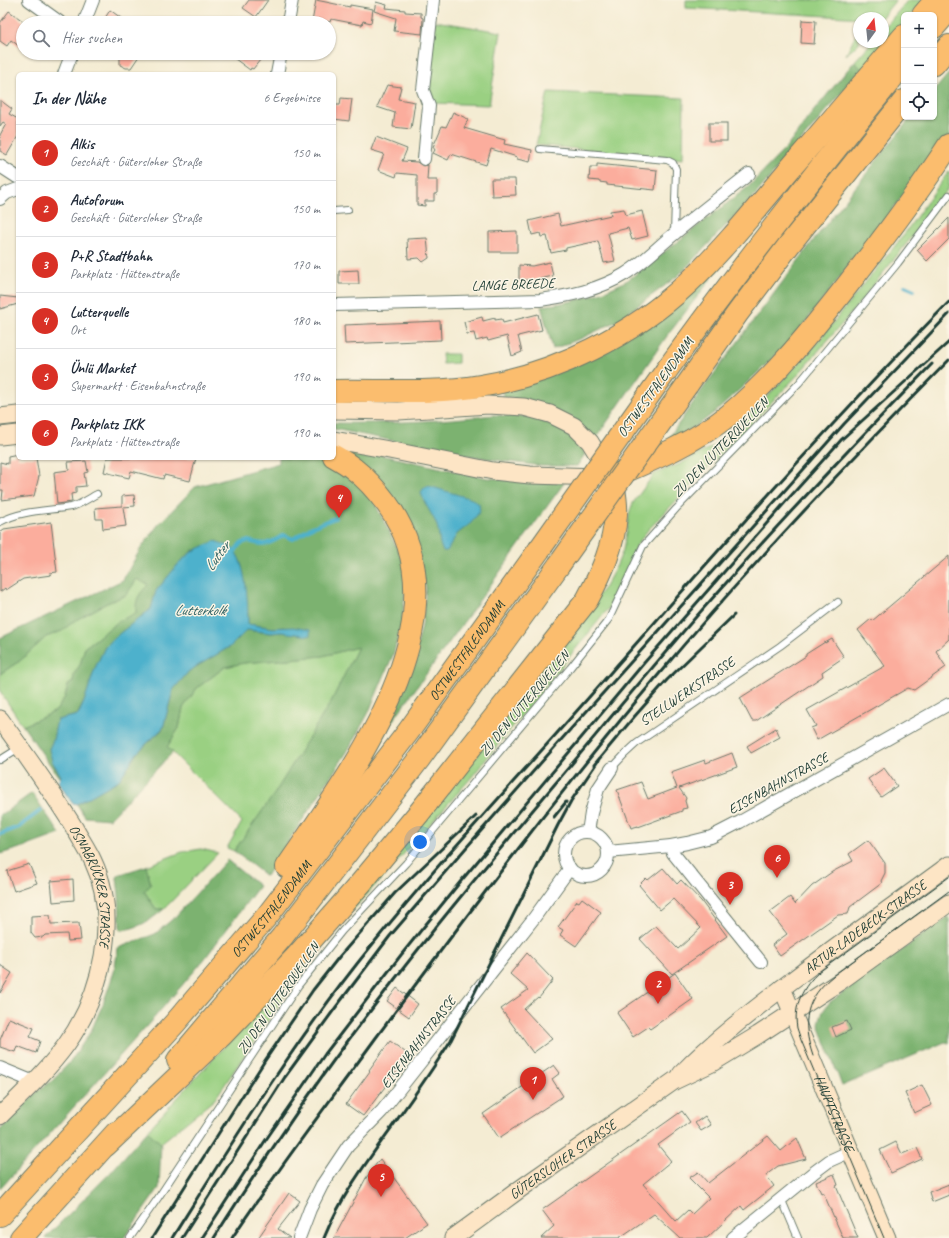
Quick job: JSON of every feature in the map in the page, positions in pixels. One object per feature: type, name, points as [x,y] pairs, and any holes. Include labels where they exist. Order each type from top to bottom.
[{"type":"highway","points":[[925,12],[936,0]]},
{"type":"highway","points":[[937,24],[949,10]]},
{"type":"highway","points":[[336,391],[395,392],[480,386],[542,371],[572,358],[636,324],[688,282],[740,228],[901,40]]},
{"type":"highway","points":[[937,60],[949,46]]},
{"type":"highway","name":"OSTWESTFALENDAMM","points":[[0,1214],[175,1023],[267,916],[408,732],[713,306],[769,232],[901,67]]},
{"type":"highway","name":"OSTWESTFALENDAMM","points":[[21,1238],[106,1145],[282,937],[419,759],[737,314],[789,245],[901,105]]},
{"type":"highway","points":[[106,1145],[223,1034],[297,956],[420,813],[583,606],[602,572],[612,542],[616,513],[612,477],[663,456],[695,438],[728,415],[762,385],[824,315],[879,244],[949,145]]},
{"type":"highway","points":[[114,1090],[166,1018],[210,966],[287,867],[315,826],[359,757],[385,710],[403,664],[409,646],[415,615],[416,584],[413,562],[407,539],[395,515],[377,491],[355,469],[336,457]]},
{"type":"street","points":[[28,0],[51,16]]},
{"type":"street","points":[[87,16],[93,0]]},
{"type":"street","points":[[289,16],[292,0]]},
{"type":"street","points":[[424,160],[429,106],[423,90],[433,0]]},
{"type":"street","points":[[65,72],[69,60]]},
{"type":"street","points":[[277,72],[280,60]]},
{"type":"street","points":[[0,166],[16,176]]},
{"type":"street","name":"LANGE BREEDE","points":[[336,305],[540,300],[567,296],[592,289],[624,275],[647,258],[674,234],[749,174]]},
{"type":"street","points":[[8,194],[16,180]]},
{"type":"street","points":[[336,410],[399,411],[488,405],[524,407],[550,414],[574,426],[590,442],[612,477]]},
{"type":"street","points":[[0,417],[16,415]]},
{"type":"street","points":[[0,436],[16,434]]},
{"type":"street","points":[[336,440],[493,471],[530,475],[612,477]]},
{"type":"street","name":"EISENBAHNSTRASSE","points":[[608,852],[672,846],[711,837],[949,704]]},
{"type":"street","name":"OSNABRÜCKER STRASSE","points":[[0,719],[64,812],[93,860],[106,906],[105,945],[90,1002],[67,1044],[34,1082],[0,1116]]},
{"type":"street","name":"STELLWERKSTRASSE","points":[[588,832],[591,813],[598,789],[612,768]]},
{"type":"street","points":[[588,832],[602,838],[608,852],[608,857],[604,866],[596,873],[589,875],[581,875],[570,868],[565,857],[566,845],[574,835],[588,832]]},
{"type":"street","points":[[672,846],[673,853],[761,962]]},
{"type":"street","name":"ARTUR-LADEBECK-STRASSE","points":[[782,988],[949,866]]},
{"type":"street","name":"EISENBAHNSTRASSE","points":[[299,1238],[310,1209],[322,1185],[344,1150],[376,1118],[397,1093],[534,918],[570,868]]},
{"type":"street","name":"ARTUR-LADEBECK-STRASSE","points":[[792,1013],[839,982],[949,903]]},
{"type":"street","name":"HAUPTSTRASSE","points":[[782,988],[887,1238]]},
{"type":"street","name":"GÜTERSLOHER STRASSE","points":[[459,1236],[674,1081],[701,1053],[782,988]]},
{"type":"street","name":"GÜTERSLOHER STRASSE","points":[[674,1081],[712,1063],[792,1013]]},
{"type":"street","points":[[0,1068],[34,1082]]},
{"type":"street","points":[[733,1238],[820,1167],[851,1151]]},
{"type":"lane","points":[[540,149],[667,160],[673,163],[676,169],[674,234]]},
{"type":"lane","name":"ZU DEN LUTTERQUELLEN","points":[[130,1238],[167,1185],[298,986],[319,958],[342,931],[406,863],[570,668],[609,618],[643,546],[676,509],[799,383],[898,262],[949,195]]},
{"type":"lane","points":[[336,210],[348,210]]},
{"type":"lane","points":[[0,522],[20,514],[38,510],[73,506],[97,494]]},
{"type":"lane","name":"STELLWERKSTRASSE","points":[[612,768],[637,743],[780,646],[838,602]]},
{"type":"lane","points":[[0,760],[20,747]]},
{"type":"lane","points":[[781,1198],[798,1238]]},
{"type":"green space","points":[[686,0],[896,0],[886,12],[853,12],[853,17],[686,8]]},
{"type":"green space","points":[[908,0],[924,0],[914,12],[901,12],[901,25],[889,39],[889,22]]},
{"type":"green space","points":[[435,21],[501,32],[489,105],[432,103],[427,90]]},
{"type":"green space","points":[[853,40],[854,48],[846,55]]},
{"type":"green space","points":[[867,48],[881,48],[862,69],[854,62]]},
{"type":"green space","points":[[854,62],[862,69],[756,194],[678,276],[617,321],[582,338],[553,349],[541,306],[586,298],[628,280],[748,187],[787,147],[808,118]]},
{"type":"green space","points":[[949,73],[949,136],[790,342],[720,408],[702,422],[664,445],[699,394],[813,241],[909,120],[937,120],[937,87]]},
{"type":"green space","points":[[548,92],[684,98],[683,159],[536,145]]},
{"type":"green space","points":[[949,171],[949,187],[927,218],[848,317],[794,379],[647,531],[637,545],[619,590],[608,609],[471,778],[333,932],[301,972],[215,1099],[161,1143],[147,1131],[279,987],[605,587],[623,550],[630,511],[633,503],[654,474],[680,464],[712,447],[733,431],[762,402],[812,349],[902,237]]},
{"type":"green space","points":[[719,264],[721,266],[667,336],[596,438],[534,402],[503,397],[502,388],[528,382]]},
{"type":"green space","points":[[442,354],[458,354],[458,363],[443,364]]},
{"type":"green space","points":[[494,415],[531,417],[549,424],[567,434],[575,440],[585,454],[577,466],[542,466],[459,454],[336,429],[336,423],[414,422]]},
{"type":"green space","points":[[341,448],[367,452],[487,478],[564,483],[383,734],[412,666],[422,626],[426,588],[418,553]]},
{"type":"green space","points":[[279,460],[332,460],[366,485],[407,569],[402,623],[393,655],[368,714],[347,752],[266,876],[234,851],[275,793],[332,700],[358,647],[323,656],[244,663],[225,667],[197,688],[183,708],[179,728],[167,747],[173,752],[109,819],[85,817],[77,804],[119,780],[137,753],[163,729],[173,690],[189,671],[231,646],[247,630],[271,633],[281,632],[284,627],[273,628],[248,624],[241,562],[193,550],[180,562],[156,591],[151,609],[120,633],[105,647],[95,668],[84,702],[77,715],[57,720],[53,740],[49,749],[55,768],[61,776],[60,779],[23,726],[56,711],[65,697],[68,685],[73,682],[74,674],[80,665],[85,647],[119,621],[136,613],[138,597],[148,585],[137,579],[126,595],[107,603],[74,621],[62,631],[46,637],[21,660],[0,674],[0,638],[123,580],[141,548],[158,525],[195,487],[279,463]]},
{"type":"green space","points":[[137,579],[149,585],[141,593],[136,613],[119,621],[85,647],[80,665],[74,674],[73,682],[68,685],[65,697],[56,711],[23,726],[0,691],[0,674],[21,660],[46,637],[62,631],[74,621],[107,603],[126,595]]},
{"type":"green space","points":[[358,647],[332,700],[275,793],[234,851],[227,848],[242,822],[167,747],[179,728],[183,708],[197,688],[225,667],[244,663],[323,656]]},
{"type":"green space","points":[[32,793],[60,834],[0,854],[0,814],[4,813]]},
{"type":"green space","points":[[201,849],[218,853],[164,909],[156,909],[144,891],[151,884],[146,866],[182,852]]},
{"type":"green space","points":[[227,860],[259,886],[203,961],[153,1019],[0,1189],[0,1130],[40,1089],[52,1081],[71,1061],[91,1031],[103,1004],[114,972],[118,948],[155,934],[175,917]]},
{"type":"green space","points":[[146,866],[151,885],[144,891],[156,909],[164,909],[154,917],[138,926],[120,930],[118,875]]},
{"type":"green space","points":[[949,916],[949,1043],[945,1042],[842,1086],[819,1025],[820,1018],[824,1010],[830,1002]]},
{"type":"green space","points":[[147,1131],[161,1143],[159,1188],[124,1238],[45,1238],[110,1173]]},
{"type":"water","points":[[429,486],[472,499],[479,504],[480,511],[471,523],[457,534],[447,551],[443,551],[441,548],[437,526],[421,492],[424,488]]},
{"type":"water","name":"Lutterkolk","points":[[215,541],[232,548],[237,554],[241,563],[246,584],[248,624],[273,628],[293,627],[310,630],[310,636],[281,632],[271,633],[247,630],[231,646],[189,671],[173,690],[163,728],[137,753],[119,780],[77,804],[72,803],[58,782],[61,776],[52,761],[49,749],[53,740],[57,720],[78,715],[84,702],[95,668],[105,647],[120,633],[151,609],[156,591],[180,562],[193,551]]},
{"type":"building","points":[[249,0],[268,0],[257,16],[243,8]]},
{"type":"building","points":[[316,0],[350,7],[350,5],[373,9],[371,23],[363,21],[362,25],[336,20],[336,16],[313,16]]},
{"type":"building","points":[[376,2],[387,5],[386,8],[405,10],[405,12],[421,13],[421,17],[423,18],[422,34],[394,31],[396,18],[374,11]]},
{"type":"building","points":[[110,10],[118,16],[106,16]]},
{"type":"building","points":[[9,11],[16,16],[16,44],[11,40],[7,46],[0,41],[0,23]]},
{"type":"building","points":[[802,20],[816,21],[814,44],[801,43]]},
{"type":"building","points":[[120,60],[136,60],[131,68],[126,68],[120,65]]},
{"type":"building","points":[[236,60],[260,60],[253,69],[251,68],[250,70]]},
{"type":"building","points":[[387,85],[401,87],[398,99],[415,102],[411,129],[393,127],[395,113],[377,107]]},
{"type":"building","points":[[341,98],[352,99],[349,121],[336,119],[336,105],[340,105]]},
{"type":"building","points":[[0,100],[12,109],[9,114],[16,118],[16,139],[7,155],[0,151],[0,135],[6,124],[3,122],[0,126]]},
{"type":"building","points":[[453,112],[468,119],[464,128],[505,140],[504,144],[532,150],[530,162],[517,159],[517,157],[491,149],[486,165],[451,154],[448,160],[433,153],[435,150],[433,147],[442,126],[446,127]]},
{"type":"building","points":[[709,123],[727,123],[727,141],[709,141]]},
{"type":"building","points":[[376,137],[407,149],[402,161],[417,162],[423,166],[428,165],[427,180],[437,180],[437,194],[434,194],[434,201],[425,201],[425,206],[417,205],[417,175],[397,173],[396,177],[378,170],[384,154],[371,150]]},
{"type":"building","points":[[597,164],[657,170],[655,190],[607,185],[607,183],[589,180],[590,167],[597,167]]},
{"type":"building","points":[[491,179],[515,179],[516,195],[492,196]]},
{"type":"building","points":[[624,209],[626,215],[642,211],[648,236],[632,240],[628,228],[608,233],[615,261],[604,263],[598,241],[551,253],[547,236],[541,237],[540,233],[532,235],[529,221],[558,214],[561,226],[611,215],[610,211]]},
{"type":"building","points":[[949,218],[949,239],[927,261],[917,250]]},
{"type":"building","points":[[517,231],[517,252],[489,252],[489,232]]},
{"type":"building","points":[[427,238],[429,258],[423,262],[419,258],[408,259],[407,239]]},
{"type":"building","points":[[550,262],[553,276],[535,280],[519,280],[519,265],[532,266]]},
{"type":"building","points":[[358,270],[359,284],[339,284],[339,271]]},
{"type":"building","points":[[0,296],[16,298],[16,305],[0,309]]},
{"type":"building","points":[[538,314],[542,330],[518,336],[522,352],[512,356],[507,336],[488,341],[487,338],[476,341],[474,333],[467,334],[464,322],[482,317],[483,321],[495,318],[495,320],[502,319],[503,323]]},
{"type":"building","points":[[440,321],[441,340],[345,344],[344,325]]},
{"type":"building","points":[[16,454],[16,460],[36,460],[39,476],[34,496],[2,500],[3,490],[0,490],[0,462],[8,464],[8,456]]},
{"type":"building","points":[[107,460],[195,460],[190,481],[164,475],[163,479],[131,471],[129,478],[104,472]]},
{"type":"building","points":[[86,461],[88,472],[84,473],[86,486],[76,487],[76,493],[71,494],[72,502],[57,504],[54,472],[69,470],[68,462]]},
{"type":"building","points":[[134,495],[135,506],[123,507],[126,526],[103,529],[102,519],[96,519],[95,508],[122,506],[122,496]]},
{"type":"building","points":[[51,522],[57,572],[50,573],[51,575],[23,579],[6,590],[5,588],[0,592],[0,532],[4,529]]},
{"type":"building","points":[[949,556],[949,639],[936,651],[946,667],[914,690],[908,688],[817,740],[811,728],[816,726],[807,710],[885,666],[858,630],[871,619],[872,621]]},
{"type":"building","points":[[832,639],[844,657],[822,672],[823,676],[756,721],[752,721],[740,698],[806,656],[806,654]]},
{"type":"building","points":[[776,728],[780,737],[751,753],[747,746]]},
{"type":"building","points":[[732,753],[737,767],[679,788],[686,798],[685,801],[687,808],[638,827],[631,828],[617,790],[641,782],[648,799],[677,788],[671,772],[705,760],[706,763]]},
{"type":"building","points":[[884,768],[897,786],[881,797],[868,779]]},
{"type":"building","points":[[868,840],[885,863],[885,873],[881,881],[882,883],[850,907],[848,914],[838,915],[780,956],[772,945],[787,934],[770,912],[790,897],[795,904],[812,886],[832,872],[853,861],[849,854]]},
{"type":"building","points":[[29,864],[37,883],[14,891],[7,871]]},
{"type":"building","points":[[663,868],[677,884],[681,880],[701,901],[727,936],[672,974],[640,939],[656,926],[678,949],[701,928],[673,899],[660,910],[639,885],[646,878],[648,880]]},
{"type":"building","points":[[73,879],[74,900],[53,902],[51,881]]},
{"type":"building","points":[[582,898],[601,912],[576,946],[560,935],[563,930],[558,927],[577,901],[579,902]]},
{"type":"building","points":[[50,915],[51,924],[79,923],[81,940],[68,941],[67,934],[45,935],[43,937],[35,938],[31,933],[31,916]]},
{"type":"building","points":[[527,953],[553,980],[539,998],[538,997],[524,1009],[552,1039],[533,1053],[501,1009],[528,990],[510,974]]},
{"type":"building","points":[[0,965],[12,973],[0,993]]},
{"type":"building","points":[[675,973],[693,999],[650,1029],[648,1027],[633,1037],[617,1013]]},
{"type":"building","points":[[397,988],[418,1004],[409,1017],[387,1001]]},
{"type":"building","points":[[9,1018],[34,1028],[30,1037],[40,1041],[36,1053],[17,1046],[15,1052],[0,1047],[0,1040]]},
{"type":"building","points":[[847,1021],[851,1030],[836,1037],[832,1027]]},
{"type":"building","points":[[390,1041],[409,1055],[363,1116],[346,1104]]},
{"type":"building","points":[[554,1065],[560,1073],[552,1079],[563,1096],[499,1138],[483,1114]]},
{"type":"building","points":[[922,1085],[932,1105],[914,1113],[905,1093]]},
{"type":"building","points":[[682,1111],[690,1122],[658,1145],[671,1161],[643,1184],[676,1221],[688,1210],[692,1214],[709,1198],[689,1178],[698,1172],[708,1183],[768,1136],[781,1151],[797,1138],[806,1159],[778,1166],[766,1175],[774,1186],[744,1210],[741,1206],[707,1238],[680,1238],[654,1214],[619,1238],[541,1238],[554,1226],[542,1210]]},
{"type":"building","points":[[705,1116],[711,1125],[701,1131],[695,1123]]},
{"type":"building","points":[[896,1142],[902,1154],[917,1148],[922,1159],[891,1173],[880,1150]]},
{"type":"building","points":[[380,1159],[427,1223],[405,1238],[334,1238],[366,1178]]},
{"type":"building","points":[[834,1174],[838,1185],[836,1186],[858,1238],[843,1238],[823,1192],[821,1193],[816,1182]]},
{"type":"building","points":[[949,1184],[949,1195],[932,1202],[929,1192]]},
{"type":"building","points":[[289,1193],[300,1201],[278,1229],[290,1238],[258,1238]]},
{"type":"waterway","points":[[905,286],[914,290]]},
{"type":"waterway","name":"Lutter","points":[[232,556],[240,544],[248,541],[266,544],[284,535],[293,539],[312,527],[335,518]]},
{"type":"waterway","name":"Lutter","points":[[0,834],[19,827],[41,810]]},
{"type":"tram line","points":[[884,1238],[801,1040],[797,1028],[796,1012],[800,997],[804,990],[819,972],[949,877]]},
{"type":"tram line","points":[[813,1056],[807,1032],[808,1011],[811,1002],[824,984],[834,975],[949,891]]},
{"type":"railway","points":[[172,1238],[292,1052],[344,980],[372,945],[432,873],[760,503],[949,302]]},
{"type":"railway","points":[[182,1238],[285,1077],[390,936],[568,732],[844,424],[949,314]]},
{"type":"railway","points":[[202,1238],[265,1141],[325,1054],[401,955],[461,881],[644,663],[842,439],[949,342]]},
{"type":"railway","points":[[232,1238],[302,1138],[444,946],[585,763],[694,633],[765,553],[874,436],[949,360]]},
{"type":"railway","points":[[214,1238],[304,1102],[342,1048],[464,892],[639,683],[710,601],[875,422],[932,364]]},
{"type":"railway","points":[[594,765],[667,680],[734,615]]},
{"type":"railway","points":[[324,1238],[347,1193],[374,1151],[451,1040],[558,825],[571,801],[598,761]]},
{"type":"railway","points":[[554,817],[566,802]]},
{"type":"railway","points":[[152,1238],[264,1062],[313,990],[339,957],[395,893],[476,816]]},
{"type":"place","name":"Lutterquelle","points":[[339,518]]},
{"type":"place","name":"Parkplatz IKK","points":[[777,878]]},
{"type":"place","name":"P+R Stadtbahn","points":[[730,905]]},
{"type":"place","name":"Autoforum","points":[[658,1004]]},
{"type":"place","name":"Alkis","points":[[533,1100]]},
{"type":"place","name":"Ünlü Market","points":[[381,1197]]}]
